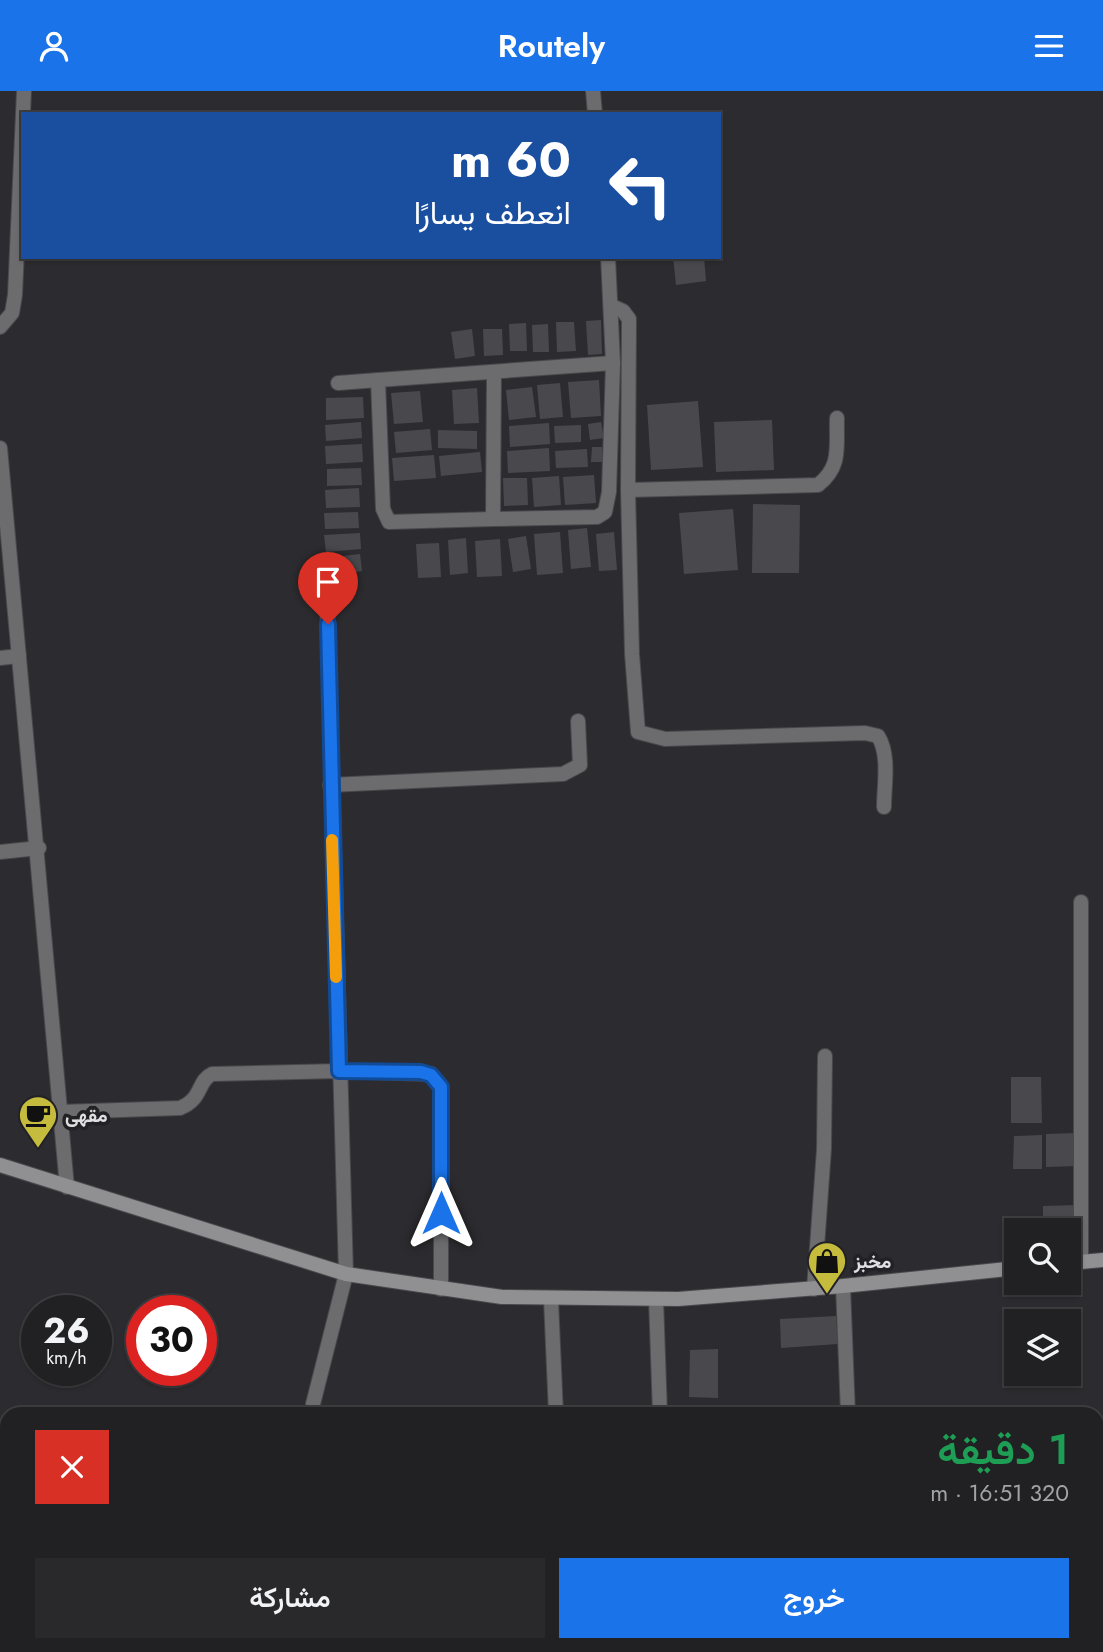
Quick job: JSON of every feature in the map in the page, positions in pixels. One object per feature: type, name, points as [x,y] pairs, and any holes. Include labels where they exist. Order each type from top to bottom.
[{"type":"main road","points":[[0,1165],[345,1275],[441,1289],[551,1300],[656,1299],[814,1289],[1004,1269]]},
{"type":"main road","points":[[1081,1262],[1103,1260]]},
{"type":"street","points":[[23,112],[24,91]]},
{"type":"street","points":[[593,91],[595,112]]},
{"type":"street","points":[[0,327],[12,313],[15,295],[21,159]]},
{"type":"street","points":[[378,380],[383,509],[388,522],[597,517],[605,512],[609,492],[613,363],[608,259]]},
{"type":"street","points":[[612,306],[629,319],[628,490],[632,654],[638,732],[665,739],[865,733],[878,736],[883,744],[884,807]]},
{"type":"street","points":[[338,383],[613,363]]},
{"type":"street","points":[[493,519],[494,373]]},
{"type":"street","points":[[628,490],[818,485],[829,476],[836,464],[836,418]]},
{"type":"street","points":[[0,448],[67,1187]]},
{"type":"street","points":[[313,1404],[345,1275],[327,597]]},
{"type":"street","points":[[0,658],[19,656]]},
{"type":"street","points":[[330,785],[563,774],[580,765],[578,721]]},
{"type":"street","points":[[0,852],[38,848]]},
{"type":"street","points":[[1076,1218],[1081,902]]},
{"type":"street","points":[[814,1289],[824,1149],[825,1056]]},
{"type":"street","points":[[60,1112],[180,1108],[191,1104],[205,1077],[212,1074],[339,1071],[421,1072],[431,1075],[441,1087],[441,1289]]},
{"type":"street","points":[[843,1286],[848,1407]]},
{"type":"street","points":[[656,1299],[660,1407]]},
{"type":"street","points":[[551,1300],[556,1407]]},
{"type":"building","points":[[673,259],[704,259],[706,281],[676,285]]},
{"type":"building","points":[[601,320],[602,354],[588,355],[586,321]]},
{"type":"building","points":[[556,322],[574,322],[576,351],[557,352]]},
{"type":"building","points":[[526,323],[527,351],[510,351],[509,324]]},
{"type":"building","points":[[548,324],[549,352],[533,352],[532,325]]},
{"type":"building","points":[[472,329],[475,356],[455,359],[451,332]]},
{"type":"building","points":[[483,329],[502,329],[503,355],[484,356]]},
{"type":"building","points":[[599,380],[601,416],[571,418],[568,382]]},
{"type":"building","points":[[560,383],[563,417],[540,419],[537,385]]},
{"type":"building","points":[[532,387],[536,417],[509,420],[506,390]]},
{"type":"building","points":[[477,388],[479,423],[454,424],[452,390]]},
{"type":"building","points":[[420,391],[423,422],[394,424],[391,393]]},
{"type":"building","points":[[363,397],[364,418],[326,420],[326,398]]},
{"type":"building","points":[[698,401],[703,467],[651,470],[647,405]]},
{"type":"building","points":[[772,420],[774,470],[716,472],[714,422]]},
{"type":"building","points":[[361,422],[362,438],[326,441],[325,425]]},
{"type":"building","points":[[601,422],[604,438],[590,440],[588,424]]},
{"type":"building","points":[[549,423],[550,444],[510,447],[509,426]]},
{"type":"building","points":[[581,425],[581,442],[555,443],[554,426]]},
{"type":"building","points":[[430,429],[432,450],[396,453],[394,432]]},
{"type":"building","points":[[438,430],[477,431],[477,449],[438,448]]},
{"type":"building","points":[[362,444],[363,462],[326,464],[325,446]]},
{"type":"building","points":[[592,447],[602,447],[602,462],[591,462]]},
{"type":"building","points":[[549,448],[550,471],[508,473],[507,451]]},
{"type":"building","points":[[587,449],[588,467],[556,468],[555,451]]},
{"type":"building","points":[[480,452],[482,472],[441,476],[439,456]]},
{"type":"building","points":[[434,455],[436,478],[394,481],[392,458]]},
{"type":"building","points":[[361,468],[362,485],[327,486],[327,469]]},
{"type":"building","points":[[594,475],[596,503],[565,505],[563,477]]},
{"type":"building","points":[[559,476],[561,505],[534,507],[532,478]]},
{"type":"building","points":[[503,478],[527,478],[528,505],[504,506]]},
{"type":"building","points":[[359,488],[360,507],[326,508],[325,490]]},
{"type":"building","points":[[753,504],[800,505],[799,573],[752,573]]},
{"type":"building","points":[[733,509],[738,570],[684,574],[679,513]]},
{"type":"building","points":[[358,512],[359,528],[325,529],[324,513]]},
{"type":"building","points":[[587,528],[591,567],[571,569],[568,530]]},
{"type":"building","points":[[560,532],[563,573],[537,575],[534,534]]},
{"type":"building","points":[[614,532],[617,570],[599,571],[596,534]]},
{"type":"building","points":[[360,533],[361,549],[326,552],[324,535]]},
{"type":"building","points":[[526,536],[531,569],[513,572],[508,539]]},
{"type":"building","points":[[466,538],[468,573],[450,575],[448,540]]},
{"type":"building","points":[[500,539],[502,576],[477,577],[475,541]]},
{"type":"building","points":[[439,543],[441,577],[418,578],[416,544]]},
{"type":"building","points":[[360,554],[362,571],[328,576],[326,558]]},
{"type":"building","points":[[1011,1077],[1041,1077],[1042,1123],[1011,1123]]},
{"type":"building","points":[[1076,1133],[1077,1166],[1046,1167],[1046,1134]]},
{"type":"building","points":[[1042,1135],[1042,1169],[1013,1169],[1014,1136]]},
{"type":"building","points":[[1077,1205],[1077,1218],[1043,1218],[1043,1206]]},
{"type":"building","points":[[836,1316],[838,1344],[781,1348],[780,1319]]},
{"type":"building","points":[[718,1349],[718,1398],[689,1397],[690,1350]]},
{"type":"slow traffic","points":[[332,840],[336,977]]},
{"type":"place","name":"مقهى","points":[[38,1149]]},
{"type":"place","name":"مخبز","points":[[827,1295]]},
{"type":"route","points":[[328,624],[339,1071],[421,1072],[436,1079],[441,1087],[441,1213]]}]
